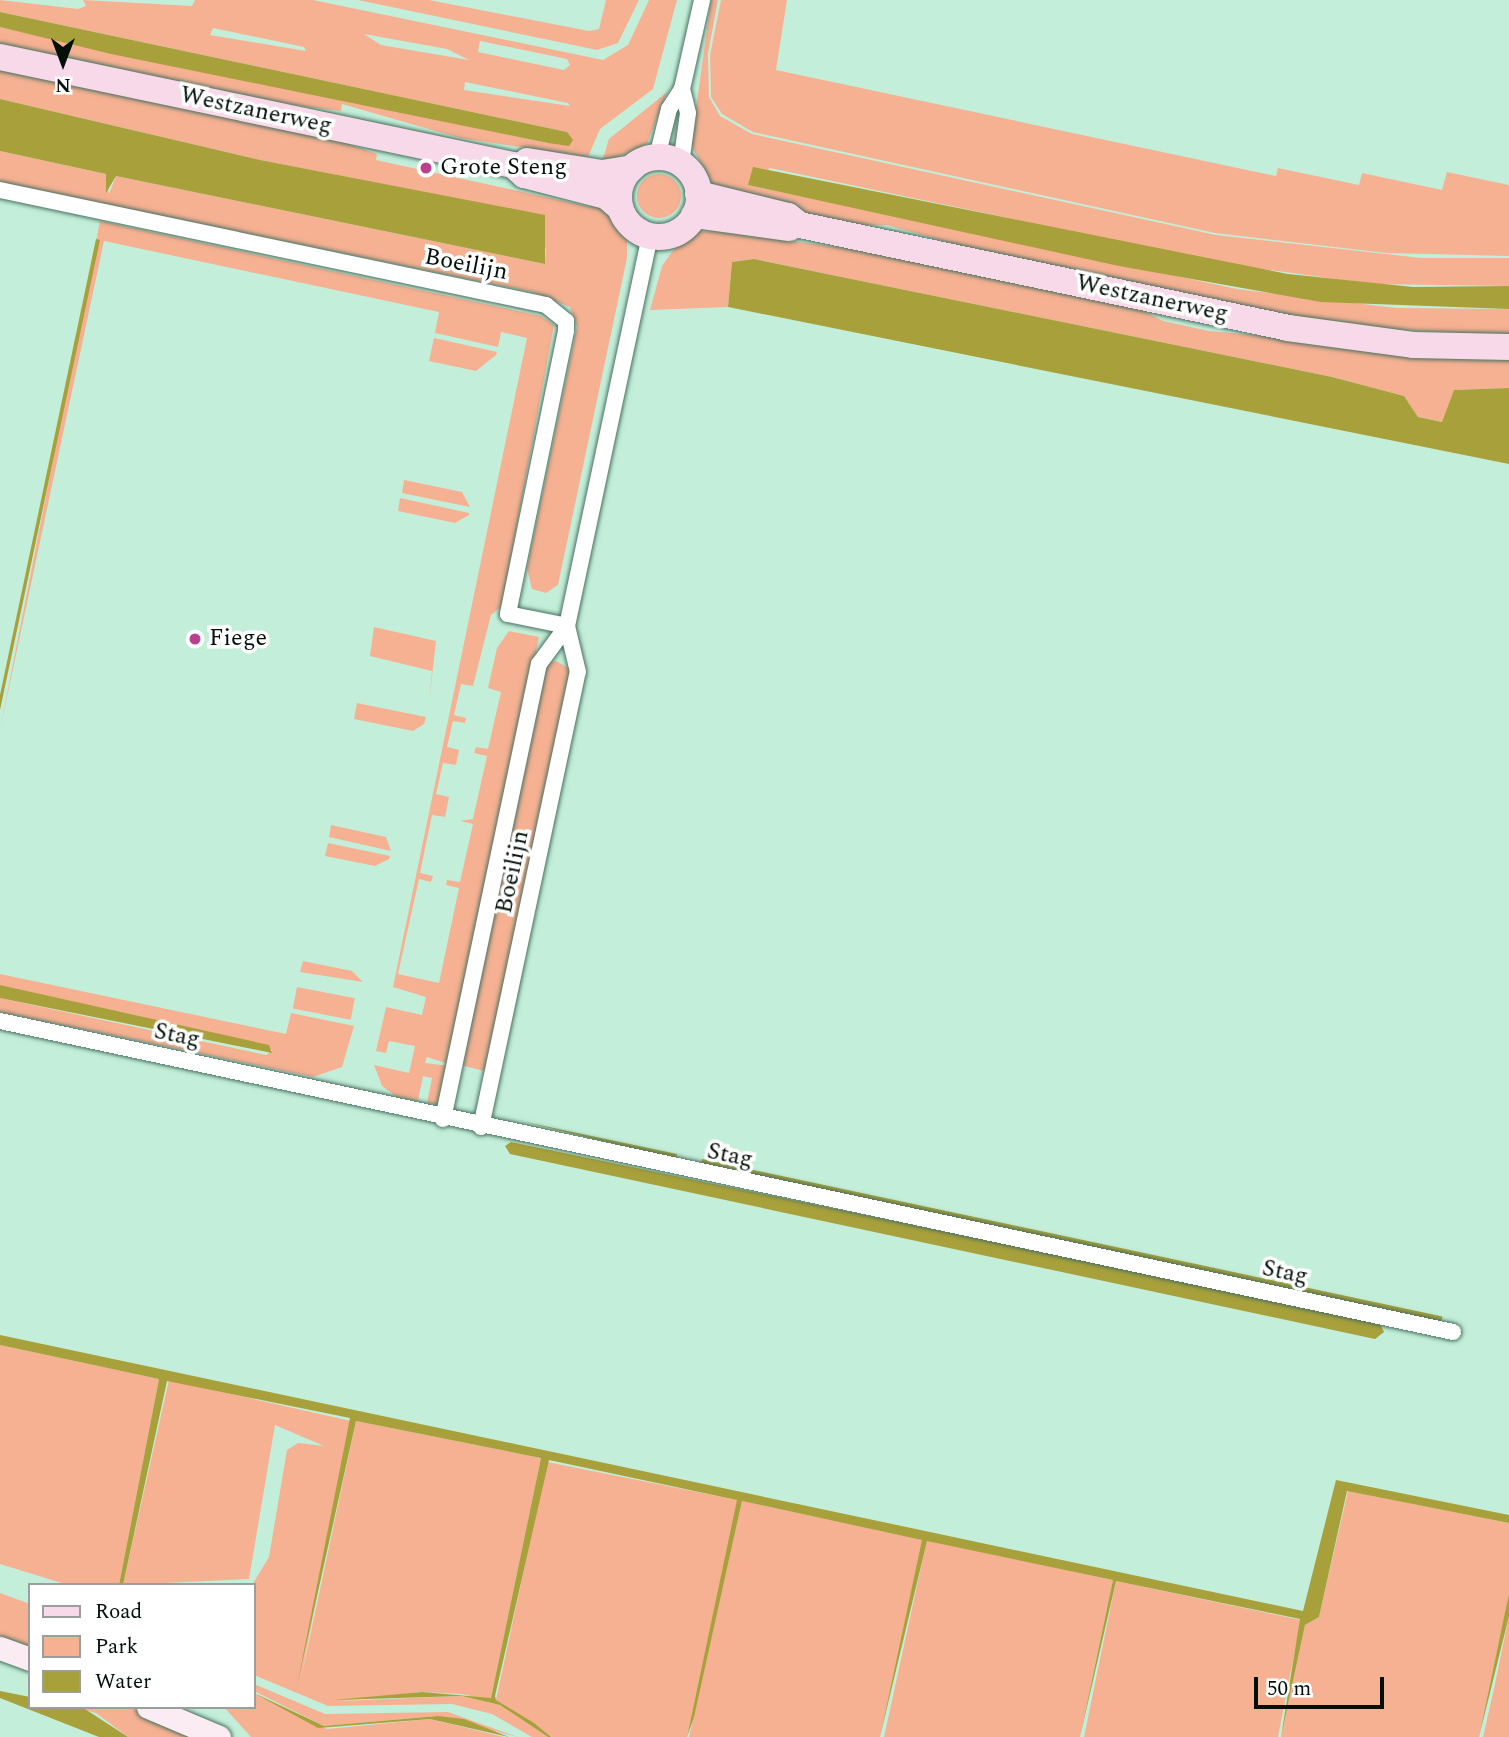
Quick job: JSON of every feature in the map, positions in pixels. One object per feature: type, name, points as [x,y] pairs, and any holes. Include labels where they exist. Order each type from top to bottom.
[{"type":"main road","name":"Westzanerweg","points":[[0,57],[513,165],[529,160],[602,173],[632,168]]},
{"type":"main road","points":[[669,160],[696,205],[680,230],[650,235],[632,226],[620,208],[619,189],[632,168],[669,160]]},
{"type":"main road","name":"Westzanerweg","points":[[513,165],[524,175],[606,196],[620,208]]},
{"type":"main road","name":"Westzanerweg","points":[[696,205],[781,230],[800,225],[1328,335],[1509,346]]},
{"type":"street","points":[[669,160],[669,109],[682,89],[702,0]]},
{"type":"street","points":[[669,160],[688,113],[682,89]]},
{"type":"street","name":"Boeilijn","points":[[0,190],[546,305],[566,321],[566,331],[508,614],[568,626]]},
{"type":"street","name":"Boeilijn","points":[[481,1127],[578,673],[568,626],[650,235]]},
{"type":"street","name":"Boeilijn","points":[[443,1119],[539,664],[568,626]]},
{"type":"street","name":"Stag","points":[[0,1021],[443,1119],[1453,1332]]},
{"type":"street","points":[[0,1648],[28,1658]]},
{"type":"street","points":[[153,1709],[219,1737]]},
{"type":"green space","points":[[0,0],[78,9],[86,6],[83,0],[192,6],[195,0],[313,0],[603,60],[628,45],[649,0],[677,0],[653,89],[600,129],[588,157],[460,138],[342,104],[341,111],[269,103],[0,47],[0,27],[548,143],[567,132],[0,12]],"holes":[[[213,28],[304,47],[306,51],[210,35]],[[364,34],[447,49],[469,60],[381,45]],[[480,41],[567,59],[570,65],[564,70],[478,52]],[[465,82],[568,103],[570,106],[464,90]]]},
{"type":"green space","points":[[358,0],[429,0],[589,31],[599,29],[606,0],[639,0],[618,43],[597,50]]},
{"type":"green space","points":[[711,0],[718,0],[708,54],[709,97],[720,116],[752,134],[1216,235],[1421,258],[1509,258],[1509,286],[1373,284],[1232,265],[770,168],[748,185],[1237,289],[1396,308],[1509,309],[1509,337],[1331,325],[995,256],[887,225],[844,225],[713,185],[691,145]]},
{"type":"green space","points":[[721,0],[787,0],[776,70],[1276,176],[1278,168],[1359,185],[1362,173],[1442,190],[1447,172],[1509,185],[1509,256],[1386,253],[1215,233],[753,132],[722,114],[711,97],[710,55]]},
{"type":"green space","points":[[0,67],[320,134],[377,154],[376,160],[591,207],[594,198],[614,214],[627,240],[627,258],[558,585],[546,593],[532,589],[527,568],[577,327],[570,307],[532,292],[0,183],[0,151],[106,174],[109,194],[116,176],[545,264],[546,249],[515,210],[260,160],[0,99]]},
{"type":"green space","points":[[667,92],[647,144],[601,165],[609,139]]},
{"type":"green space","points":[[659,174],[674,181],[681,196],[674,211],[659,218],[644,211],[637,196],[644,181]]},
{"type":"green space","points":[[100,221],[541,316],[554,325],[502,606],[491,615],[473,686],[461,684],[454,715],[466,718],[465,723],[453,721],[447,747],[459,750],[456,765],[443,763],[436,794],[449,797],[445,817],[432,815],[420,873],[433,876],[431,882],[419,879],[398,974],[439,983],[459,888],[446,885],[447,880],[460,882],[473,824],[460,821],[473,819],[487,756],[474,753],[476,747],[488,749],[501,692],[488,688],[497,648],[509,631],[539,637],[449,1064],[427,1057],[425,1063],[449,1066],[441,1105],[427,1103],[432,1078],[423,1076],[418,1101],[397,1097],[382,1086],[374,1065],[409,1073],[415,1046],[389,1041],[386,1053],[376,1051],[386,1007],[422,1015],[426,997],[393,987],[527,338],[501,332],[498,347],[435,333],[439,312],[104,241],[0,730]]},
{"type":"green space","points":[[717,231],[868,251],[1132,305],[1163,321],[1209,331],[1509,358],[1509,388],[1454,390],[1443,422],[1418,417],[1404,396],[1332,377],[754,259],[732,262],[728,307],[650,310],[662,266],[674,249],[694,232]]},
{"type":"green space","points":[[434,338],[497,352],[476,371],[429,361]]},
{"type":"green space","points":[[404,480],[462,492],[470,507],[402,493]]},
{"type":"green space","points":[[400,498],[469,515],[455,523],[398,511]]},
{"type":"green space","points":[[374,627],[436,641],[429,703],[432,671],[370,656]]},
{"type":"green space","points":[[556,661],[572,670],[489,1072],[460,1065],[546,664]]},
{"type":"green space","points":[[357,703],[426,717],[424,724],[413,731],[354,719]]},
{"type":"green space","points":[[331,825],[386,837],[391,851],[329,837]]},
{"type":"green space","points":[[328,843],[390,856],[375,866],[325,856]]},
{"type":"green space","points":[[303,961],[352,971],[363,982],[300,972]]},
{"type":"green space","points":[[0,974],[286,1034],[291,1013],[354,1026],[342,1067],[313,1077],[0,1012],[0,998],[266,1055],[273,1050],[0,985]]},
{"type":"green space","points":[[297,987],[355,998],[351,1020],[293,1009]]},
{"type":"green space","points":[[0,1345],[159,1379],[119,1583],[62,1583],[0,1564]]},
{"type":"green space","points":[[169,1380],[351,1421],[300,1683],[356,1421],[541,1458],[491,1698],[489,1700],[461,1694],[422,1692],[339,1701],[462,1696],[500,1705],[548,1737],[532,1737],[492,1714],[452,1704],[328,1706],[256,1676],[256,1583],[253,1583],[269,1557],[287,1450],[298,1443],[324,1446],[275,1425],[249,1579],[123,1583]]},
{"type":"green space","points":[[547,1462],[738,1500],[687,1737],[551,1737],[496,1700]]},
{"type":"green space","points":[[1348,1491],[1509,1523],[1509,1594],[1479,1737],[1281,1737],[1305,1625],[1319,1617]]},
{"type":"green space","points":[[742,1501],[923,1540],[880,1737],[689,1737]]},
{"type":"green space","points":[[927,1540],[1113,1580],[1080,1737],[884,1737]]},
{"type":"green space","points":[[1116,1581],[1301,1620],[1278,1737],[1084,1737]]},
{"type":"green space","points":[[0,1593],[28,1603],[28,1650],[0,1641]]},
{"type":"green space","points":[[1509,1616],[1509,1737],[1483,1737],[1495,1684]]},
{"type":"green space","points":[[256,1685],[325,1714],[448,1712],[518,1737],[438,1716],[324,1726],[256,1692]]},
{"type":"green space","points":[[256,1694],[327,1729],[430,1719],[504,1737],[251,1737],[226,1709],[256,1709]]},
{"type":"green space","points":[[82,1709],[135,1709],[200,1737],[128,1737],[96,1713]]},
{"type":"water","points":[[0,12],[567,132],[573,140],[569,146],[548,143],[111,54],[0,27]]},
{"type":"water","points":[[0,99],[260,160],[545,215],[545,264],[116,176],[106,193],[106,174],[0,151]]},
{"type":"water","points":[[753,167],[1288,274],[1413,287],[1509,286],[1509,309],[1321,302],[1119,266],[748,185]]},
{"type":"water","points":[[96,239],[100,240],[0,710],[0,695]]},
{"type":"water","points":[[754,259],[1332,377],[1404,396],[1418,417],[1442,422],[1454,390],[1509,388],[1509,464],[728,307],[732,262]]},
{"type":"water","points":[[0,985],[269,1045],[272,1053],[0,998]]},
{"type":"water","points":[[525,1122],[677,1154],[676,1159]]},
{"type":"water","points":[[511,1142],[1379,1321],[1384,1332],[1375,1339],[510,1154],[505,1146]]},
{"type":"water","points":[[702,1159],[1442,1316],[1441,1322],[701,1165]]},
{"type":"water","points":[[0,1335],[1303,1611],[1336,1480],[1509,1515],[1509,1523],[1347,1491],[1319,1617],[1305,1625],[1281,1737],[1300,1619],[1116,1581],[1080,1737],[1113,1580],[927,1541],[880,1737],[922,1540],[742,1501],[694,1717],[687,1737],[737,1500],[549,1460],[495,1696],[496,1700],[534,1723],[551,1737],[548,1737],[500,1705],[462,1696],[334,1700],[422,1692],[491,1698],[541,1458],[356,1421],[297,1686],[350,1418],[167,1381],[123,1583],[119,1583],[159,1379],[0,1345]]},
{"type":"water","points":[[1509,1594],[1509,1616],[1479,1737],[1504,1617]]},
{"type":"water","points":[[0,1691],[28,1697],[28,1709],[85,1709],[128,1737],[99,1737],[0,1698]]},
{"type":"water","points":[[256,1694],[324,1726],[438,1716],[464,1719],[509,1737],[430,1719],[318,1728]]},
{"type":"place","name":"Grote Steng","points":[[426,168]]},
{"type":"place","name":"Fiege","points":[[195,639]]}]
